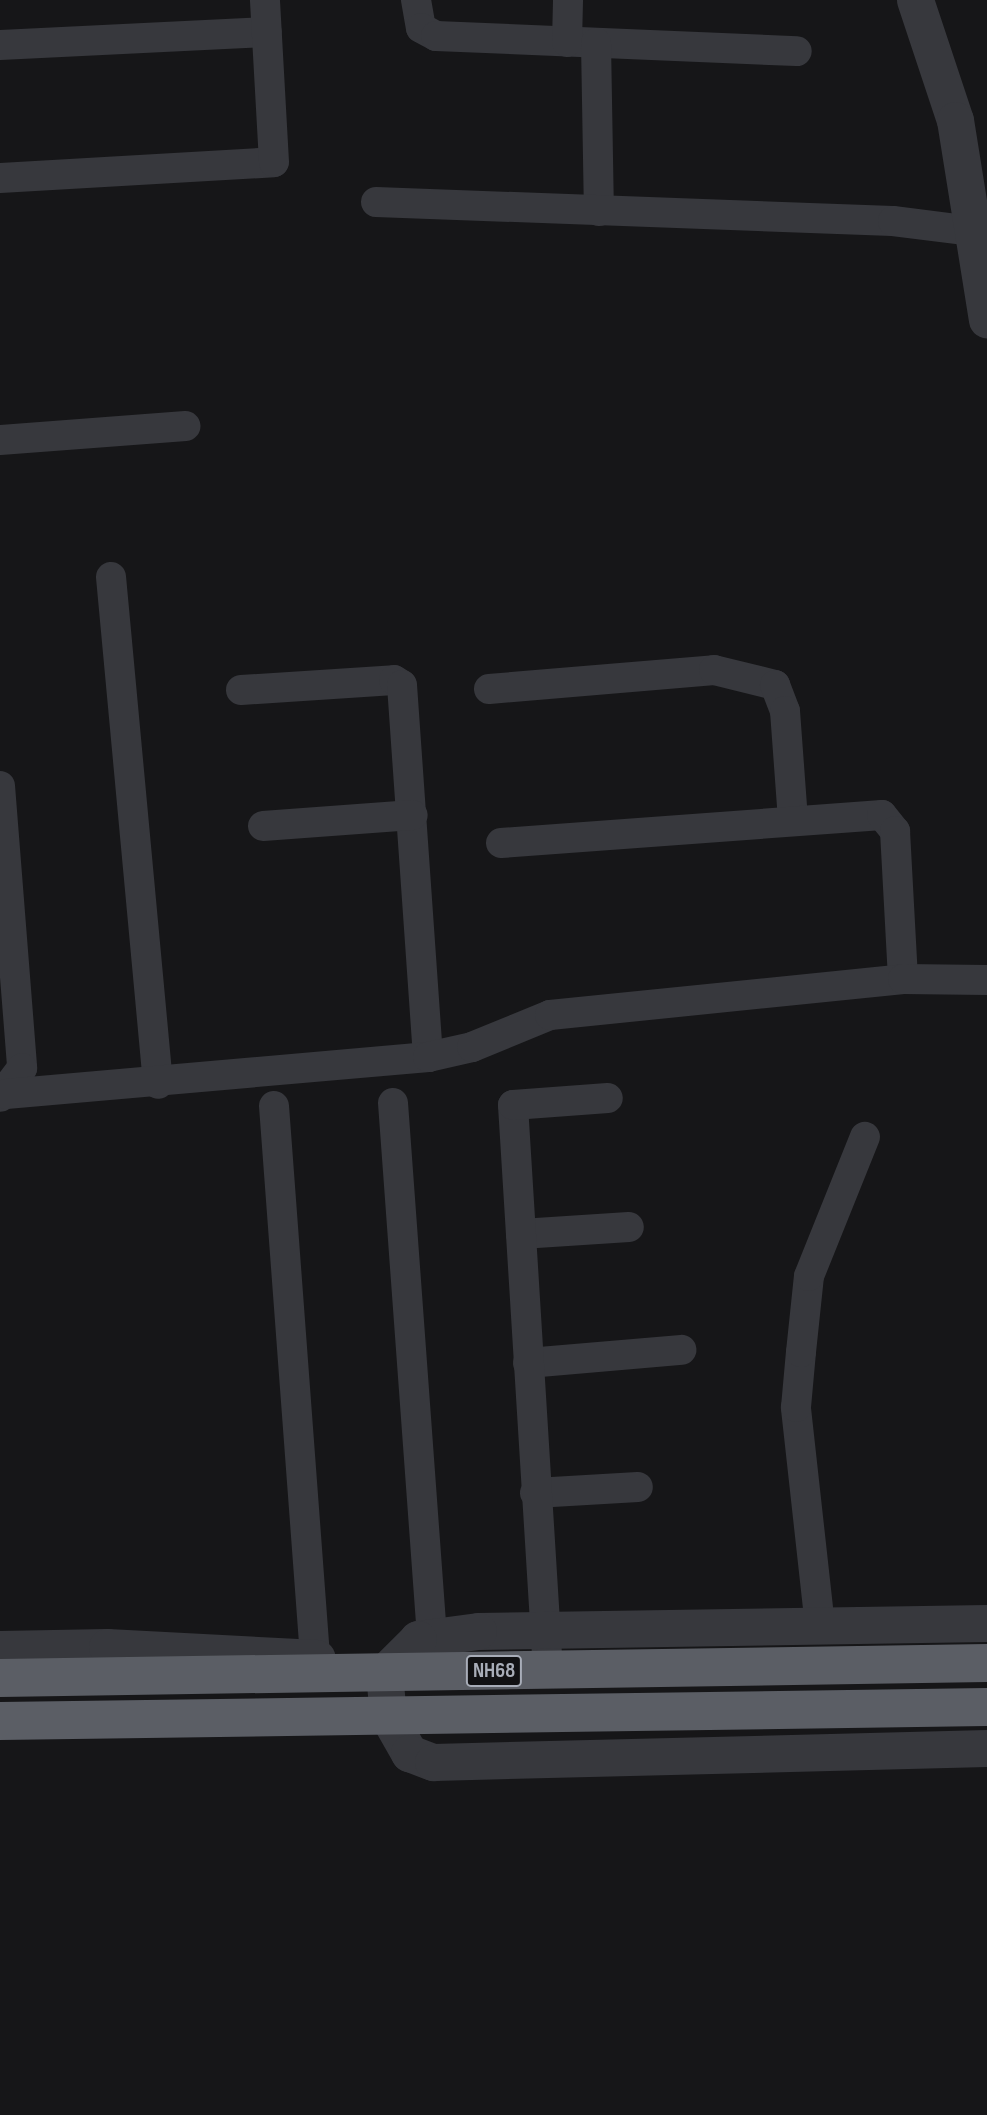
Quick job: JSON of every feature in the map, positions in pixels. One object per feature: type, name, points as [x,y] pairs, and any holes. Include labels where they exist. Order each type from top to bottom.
[{"type":"highway","name":"NH68","points":[[0,1678],[987,1664]]},
{"type":"highway","name":"NH68","points":[[0,1721],[987,1707]]},
{"type":"street","points":[[0,178],[274,162],[265,0]]},
{"type":"street","points":[[415,0],[421,27],[436,36],[797,51]]},
{"type":"street","points":[[568,0],[582,43],[599,211]]},
{"type":"street","points":[[915,0],[955,120],[987,319]]},
{"type":"street","points":[[0,45],[267,32]]},
{"type":"street","points":[[376,202],[973,231]]},
{"type":"street","points":[[0,440],[185,426]]},
{"type":"street","points":[[111,577],[158,1084]]},
{"type":"street","points":[[489,689],[714,670],[775,685],[785,711],[793,821]]},
{"type":"street","points":[[241,690],[394,680],[402,685],[414,815],[428,1057]]},
{"type":"street","points":[[0,786],[22,1068],[3,1096]]},
{"type":"street","points":[[263,826],[414,815]]},
{"type":"street","points":[[501,843],[882,815],[895,831],[903,979]]},
{"type":"street","points":[[3,1096],[158,1084],[428,1057],[472,1047],[550,1015],[903,979],[987,980]]},
{"type":"street","points":[[548,1671],[542,1631],[513,1105],[608,1098]]},
{"type":"street","points":[[393,1102],[432,1637]]},
{"type":"street","points":[[274,1106],[314,1657]]},
{"type":"street","points":[[820,1626],[796,1407],[801,1352],[808,1276],[865,1137]]},
{"type":"street","points":[[521,1234],[628,1227]]},
{"type":"street","points":[[528,1363],[681,1350]]},
{"type":"street","points":[[535,1493],[638,1487]]},
{"type":"street","points":[[367,1673],[401,1651],[432,1637],[542,1631],[987,1623]]},
{"type":"street","points":[[0,1649],[107,1647],[314,1657],[367,1673],[409,1753],[433,1762],[987,1748]]}]
